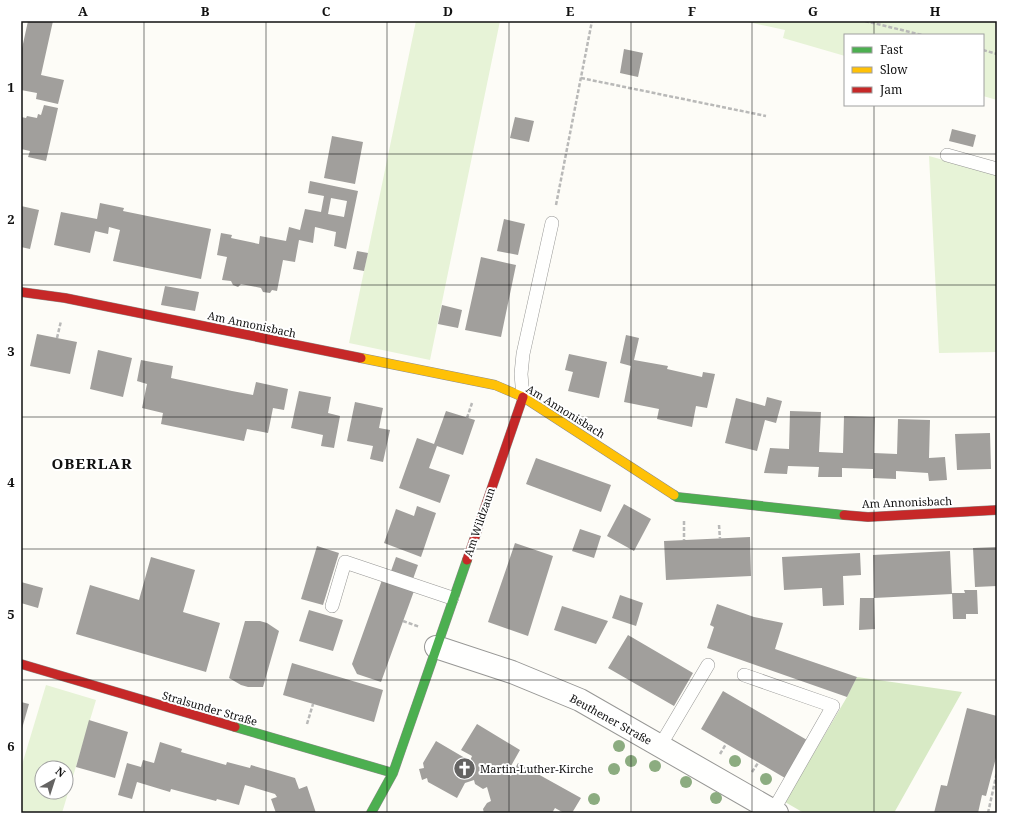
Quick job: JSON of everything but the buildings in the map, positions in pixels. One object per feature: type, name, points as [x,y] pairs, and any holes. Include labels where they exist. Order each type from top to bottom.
[{"type":"street","name":"Am Annonisbach","points":[[21,292],[73,300],[495,385],[523,397],[677,497],[868,517],[997,510]]},
{"type":"street","name":"Am Wildzaun","points":[[371,813],[393,773],[452,598],[523,397]]},
{"type":"street","name":"Beuthener Straße","points":[[436,647],[512,672],[580,700],[775,812]]},
{"type":"street","name":"Stralsunder Straße","points":[[21,664],[393,773]]},
{"type":"lane","points":[[947,155],[997,169]]},
{"type":"lane","name":"Am Wildzaun","points":[[523,397],[521,374],[523,354],[552,223]]},
{"type":"lane","points":[[332,606],[345,562],[452,598]]},
{"type":"lane","points":[[660,746],[708,665]]},
{"type":"lane","points":[[744,675],[833,706],[775,812]]},
{"type":"path","points":[[552,223],[592,21]]},
{"type":"path","points":[[865,21],[918,34]]},
{"type":"path","points":[[984,50],[997,54]]},
{"type":"path","points":[[581,78],[766,116]]},
{"type":"path","points":[[988,813],[997,772]]},
{"type":"green space","points":[[416,21],[500,21],[430,360],[349,343]]},
{"type":"green space","points":[[743,21],[997,21],[997,100],[984,96],[984,34],[844,34],[844,56],[783,38],[785,30]]},
{"type":"green space","points":[[929,156],[997,175],[997,352],[939,353]]},
{"type":"green space","points":[[857,677],[962,692],[894,813],[804,813],[785,802],[847,697]]},
{"type":"green space","points":[[46,685],[96,700],[74,773],[74,760],[34,760],[34,800],[66,800],[62,813],[21,813],[21,768]]},
{"type":"traffic: fast","points":[[674,495],[677,497],[844,515]]},
{"type":"traffic: fast","points":[[371,813],[393,773],[467,560]]},
{"type":"traffic: fast","points":[[235,727],[393,773]]},
{"type":"traffic: slow","points":[[361,358],[495,385],[523,397],[674,495]]},
{"type":"traffic: jam","points":[[21,292],[65,298],[361,358]]},
{"type":"traffic: jam","points":[[467,560],[523,397]]},
{"type":"traffic: jam","points":[[844,515],[868,517],[997,510]]},
{"type":"traffic: jam","points":[[21,664],[235,727]]},
{"type":"place","name":"Martin-Luther-Kirche","points":[[465,768]]},
{"type":"district","name":"OBERLAR","points":[[92,463]]}]
